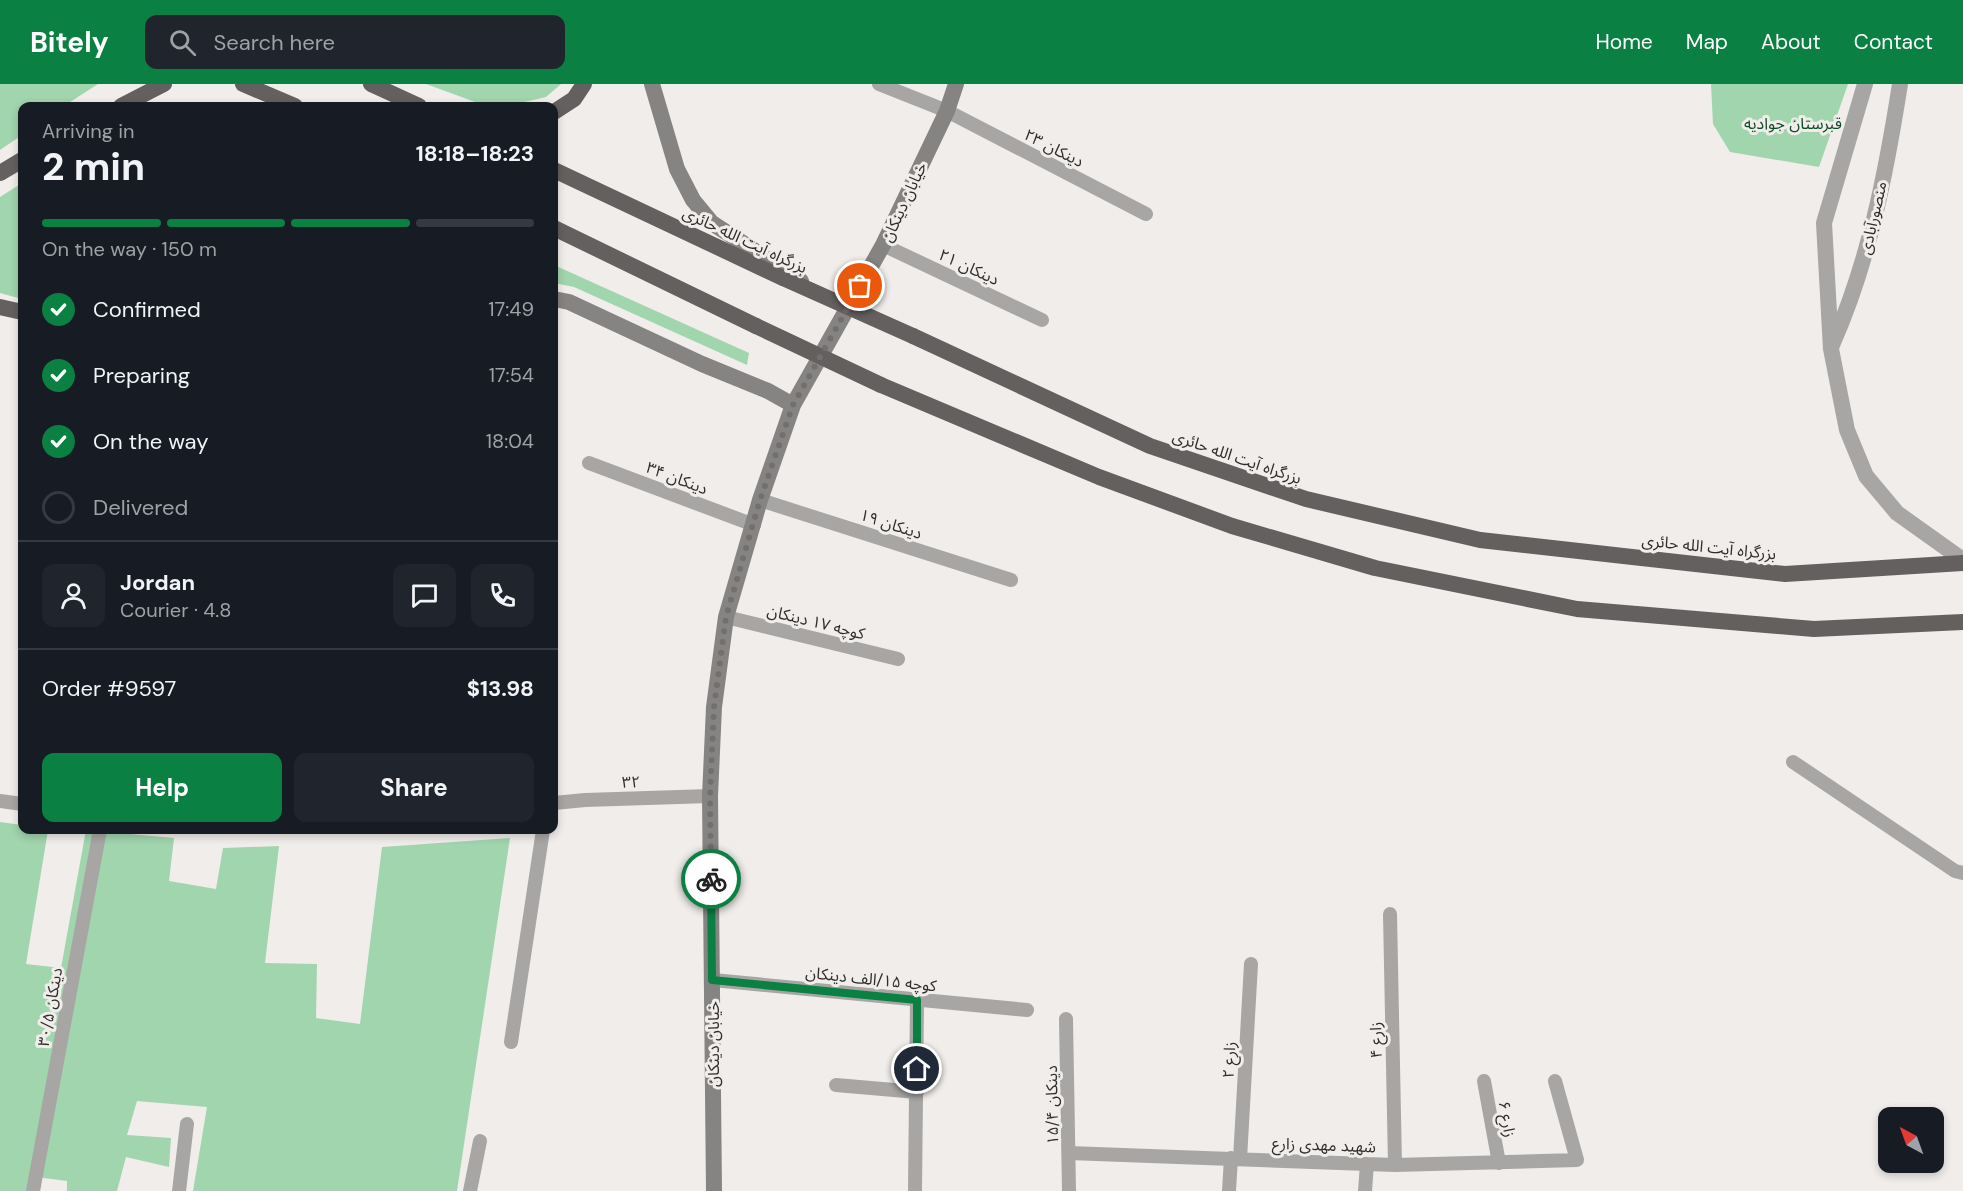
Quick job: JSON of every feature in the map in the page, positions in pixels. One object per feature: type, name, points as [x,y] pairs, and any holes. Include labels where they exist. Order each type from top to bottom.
[{"type":"highway","points":[[129,102],[164,84]]},
{"type":"highway","points":[[243,84],[284,102]]},
{"type":"highway","points":[[371,84],[410,102]]},
{"type":"highway","points":[[558,109],[574,99],[584,84]]},
{"type":"highway","points":[[266,95],[274,102]]},
{"type":"highway","points":[[394,95],[419,102]]},
{"type":"highway","points":[[0,173],[18,162]]},
{"type":"highway","name":"بزرگراه آیت الله حائری","points":[[558,172],[834,302],[913,336],[1150,446],[1306,500],[1480,540],[1785,574],[1963,562]]},
{"type":"highway","points":[[558,230],[881,385],[1099,477],[1232,526],[1375,568],[1577,609],[1814,629],[1963,622]]},
{"type":"highway","points":[[558,242],[612,256]]},
{"type":"highway","points":[[0,307],[18,311]]},
{"type":"main road","points":[[652,84],[677,170],[693,200],[712,223],[834,302]]},
{"type":"main road","name":"خیابان دینکان","points":[[714,1191],[710,796],[714,707],[726,617],[760,500],[793,405],[883,245],[947,111],[957,84]]},
{"type":"main road","points":[[558,300],[569,302],[793,405]]},
{"type":"street","name":"۲۳ دینکان","points":[[879,84],[947,111],[1146,214]]},
{"type":"street","points":[[1864,84],[1824,223],[1831,349],[1847,430],[1866,476],[1897,513],[1963,562]]},
{"type":"street","name":"منصورآبادی","points":[[1831,349],[1845,318],[1871,237],[1900,84]]},
{"type":"street","name":"۲۱ دینکان","points":[[883,245],[1042,320]]},
{"type":"street","name":"۳۴ دینکان","points":[[589,463],[754,525]]},
{"type":"street","name":"۱۹ دینکان","points":[[760,500],[1011,580]]},
{"type":"street","name":"کوچه ۱۷ دینکان","points":[[726,617],[898,659]]},
{"type":"street","points":[[1793,762],[1955,871],[1963,873]]},
{"type":"street","name":"۳۲","points":[[558,803],[710,796]]},
{"type":"street","points":[[0,801],[18,803]]},
{"type":"street","name":"۳۰/۵ دینکان","points":[[33,1191],[99,834]]},
{"type":"street","points":[[511,1042],[542,834]]},
{"type":"street","name":"۴ زارع","points":[[1390,914],[1395,1165]]},
{"type":"street","name":"۲ زارع","points":[[1229,1191],[1235,1159],[1251,964]]},
{"type":"street","name":"کوچه ۱۵/الف دینکان","points":[[712,980],[1027,1010]]},
{"type":"street","points":[[915,1191],[917,1000]]},
{"type":"street","name":"۱۵/۴ دینکان","points":[[1066,1019],[1069,1191]]},
{"type":"street","name":"۶ زارع","points":[[1484,1081],[1499,1163]]},
{"type":"street","name":"شهید مهدی زارع","points":[[1069,1153],[1395,1165],[1577,1160],[1555,1081]]},
{"type":"street","points":[[836,1085],[916,1092]]},
{"type":"street","points":[[179,1191],[187,1124]]},
{"type":"street","points":[[470,1191],[480,1141]]},
{"type":"street","points":[[1365,1191],[1367,1164]]},
{"type":"green space","points":[[0,84],[98,84],[70,102],[18,102],[18,138],[0,150]]},
{"type":"green space","points":[[426,84],[561,84],[546,97],[524,102],[475,102]]},
{"type":"green space","name":"قبرستان جوادیه","points":[[1711,84],[1848,84],[1819,167],[1730,152],[1713,124]]},
{"type":"green space","points":[[18,186],[18,298],[0,293],[0,197]]},
{"type":"green space","points":[[558,267],[749,353],[747,365],[574,287],[558,284]]},
{"type":"green space","points":[[0,822],[18,824],[18,834],[47,834],[26,964],[61,968],[85,834],[130,834],[174,838],[169,881],[216,889],[223,848],[279,846],[265,963],[317,964],[316,1018],[360,1024],[382,847],[510,838],[457,1191],[193,1191],[207,1107],[137,1101],[127,1135],[171,1138],[169,1167],[126,1157],[117,1191],[67,1191],[67,1181],[36,1177],[31,1191],[0,1191]]},
{"type":"way so far","points":[[711,879],[710,796],[714,707],[726,617],[760,500],[793,405],[860,286]]},
{"type":"route","points":[[711,879],[712,980],[917,1000],[917,1069]]}]
